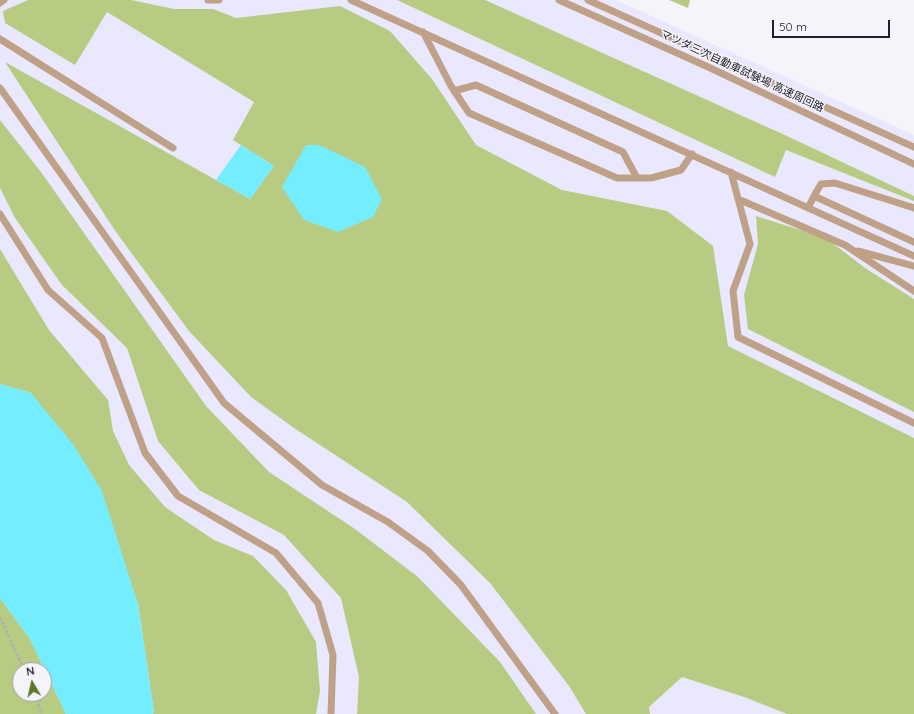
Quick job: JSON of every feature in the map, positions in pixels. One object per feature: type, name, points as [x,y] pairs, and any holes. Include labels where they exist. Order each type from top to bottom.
[{"type":"lane","points":[[0,3],[4,0]]},
{"type":"lane","points":[[208,0],[219,0]]},
{"type":"lane","points":[[352,0],[914,256]]},
{"type":"lane","name":"マツダ三次自動車試験場 高速周回路","points":[[559,0],[706,66],[914,164]]},
{"type":"lane","points":[[588,0],[914,147]]},
{"type":"lane","points":[[423,32],[454,91],[469,113],[617,178],[651,178],[681,170],[692,154]]},
{"type":"lane","points":[[0,39],[173,148]]},
{"type":"lane","points":[[454,91],[476,85],[623,152],[637,178]]},
{"type":"lane","points":[[0,88],[224,403],[322,485],[388,522],[428,551],[461,584],[555,714]]},
{"type":"lane","points":[[731,172],[750,244],[733,291],[738,337],[914,422]]},
{"type":"lane","points":[[808,208],[821,184],[835,183],[914,208]]},
{"type":"lane","points":[[814,196],[914,242]]},
{"type":"lane","points":[[738,199],[852,249],[914,266]]},
{"type":"lane","points":[[0,214],[48,290],[102,338],[145,453],[178,496],[276,553],[318,603],[333,655],[331,714]]},
{"type":"lane","points":[[852,249],[914,291]]},
{"type":"path","points":[[0,617],[20,662]]},
{"type":"path","points":[[38,702],[40,714]]},
{"type":"shaded area","points":[[0,0],[616,0],[914,135],[914,714],[0,714]]},
{"type":"green space","points":[[28,0],[131,0],[174,9],[213,9],[236,18],[340,6],[390,31],[432,79],[476,145],[562,190],[667,211],[713,246],[728,346],[914,438],[914,714],[787,714],[747,698],[682,677],[649,707],[650,714],[586,714],[569,686],[490,583],[407,502],[294,428],[251,397],[189,331],[116,232],[5,62],[250,199],[274,166],[233,140],[254,102],[107,12],[75,65],[5,23],[3,11]]},
{"type":"green space","points":[[397,0],[485,0],[787,136],[914,196],[914,201],[786,150],[775,177]]},
{"type":"green space","points":[[669,0],[690,0],[688,8]]},
{"type":"green space","points":[[0,120],[41,172],[206,406],[269,472],[355,529],[418,577],[500,662],[536,714],[357,714],[359,677],[341,598],[284,535],[199,490],[158,441],[127,348],[62,285],[15,218],[0,188]]},
{"type":"green space","points":[[756,216],[826,238],[865,268],[914,299],[914,412],[748,329],[744,295],[758,244]]},
{"type":"green space","points":[[0,249],[49,330],[108,400],[113,431],[129,465],[165,507],[214,540],[253,556],[286,590],[316,642],[320,691],[316,714],[152,714],[154,712],[138,604],[124,563],[31,393],[0,384]]},
{"type":"green space","points":[[0,598],[30,639],[41,662],[12,662],[12,702],[52,702],[52,685],[66,714],[0,714]]},
{"type":"water","points":[[241,145],[274,166],[250,199],[216,180]]},
{"type":"water","points":[[306,145],[319,145],[365,167],[382,199],[373,217],[338,232],[304,220],[282,187]]},
{"type":"water","points":[[0,384],[31,393],[73,444],[102,491],[138,604],[154,712],[152,714],[66,714],[52,685],[52,662],[41,662],[30,639],[0,598]]}]
